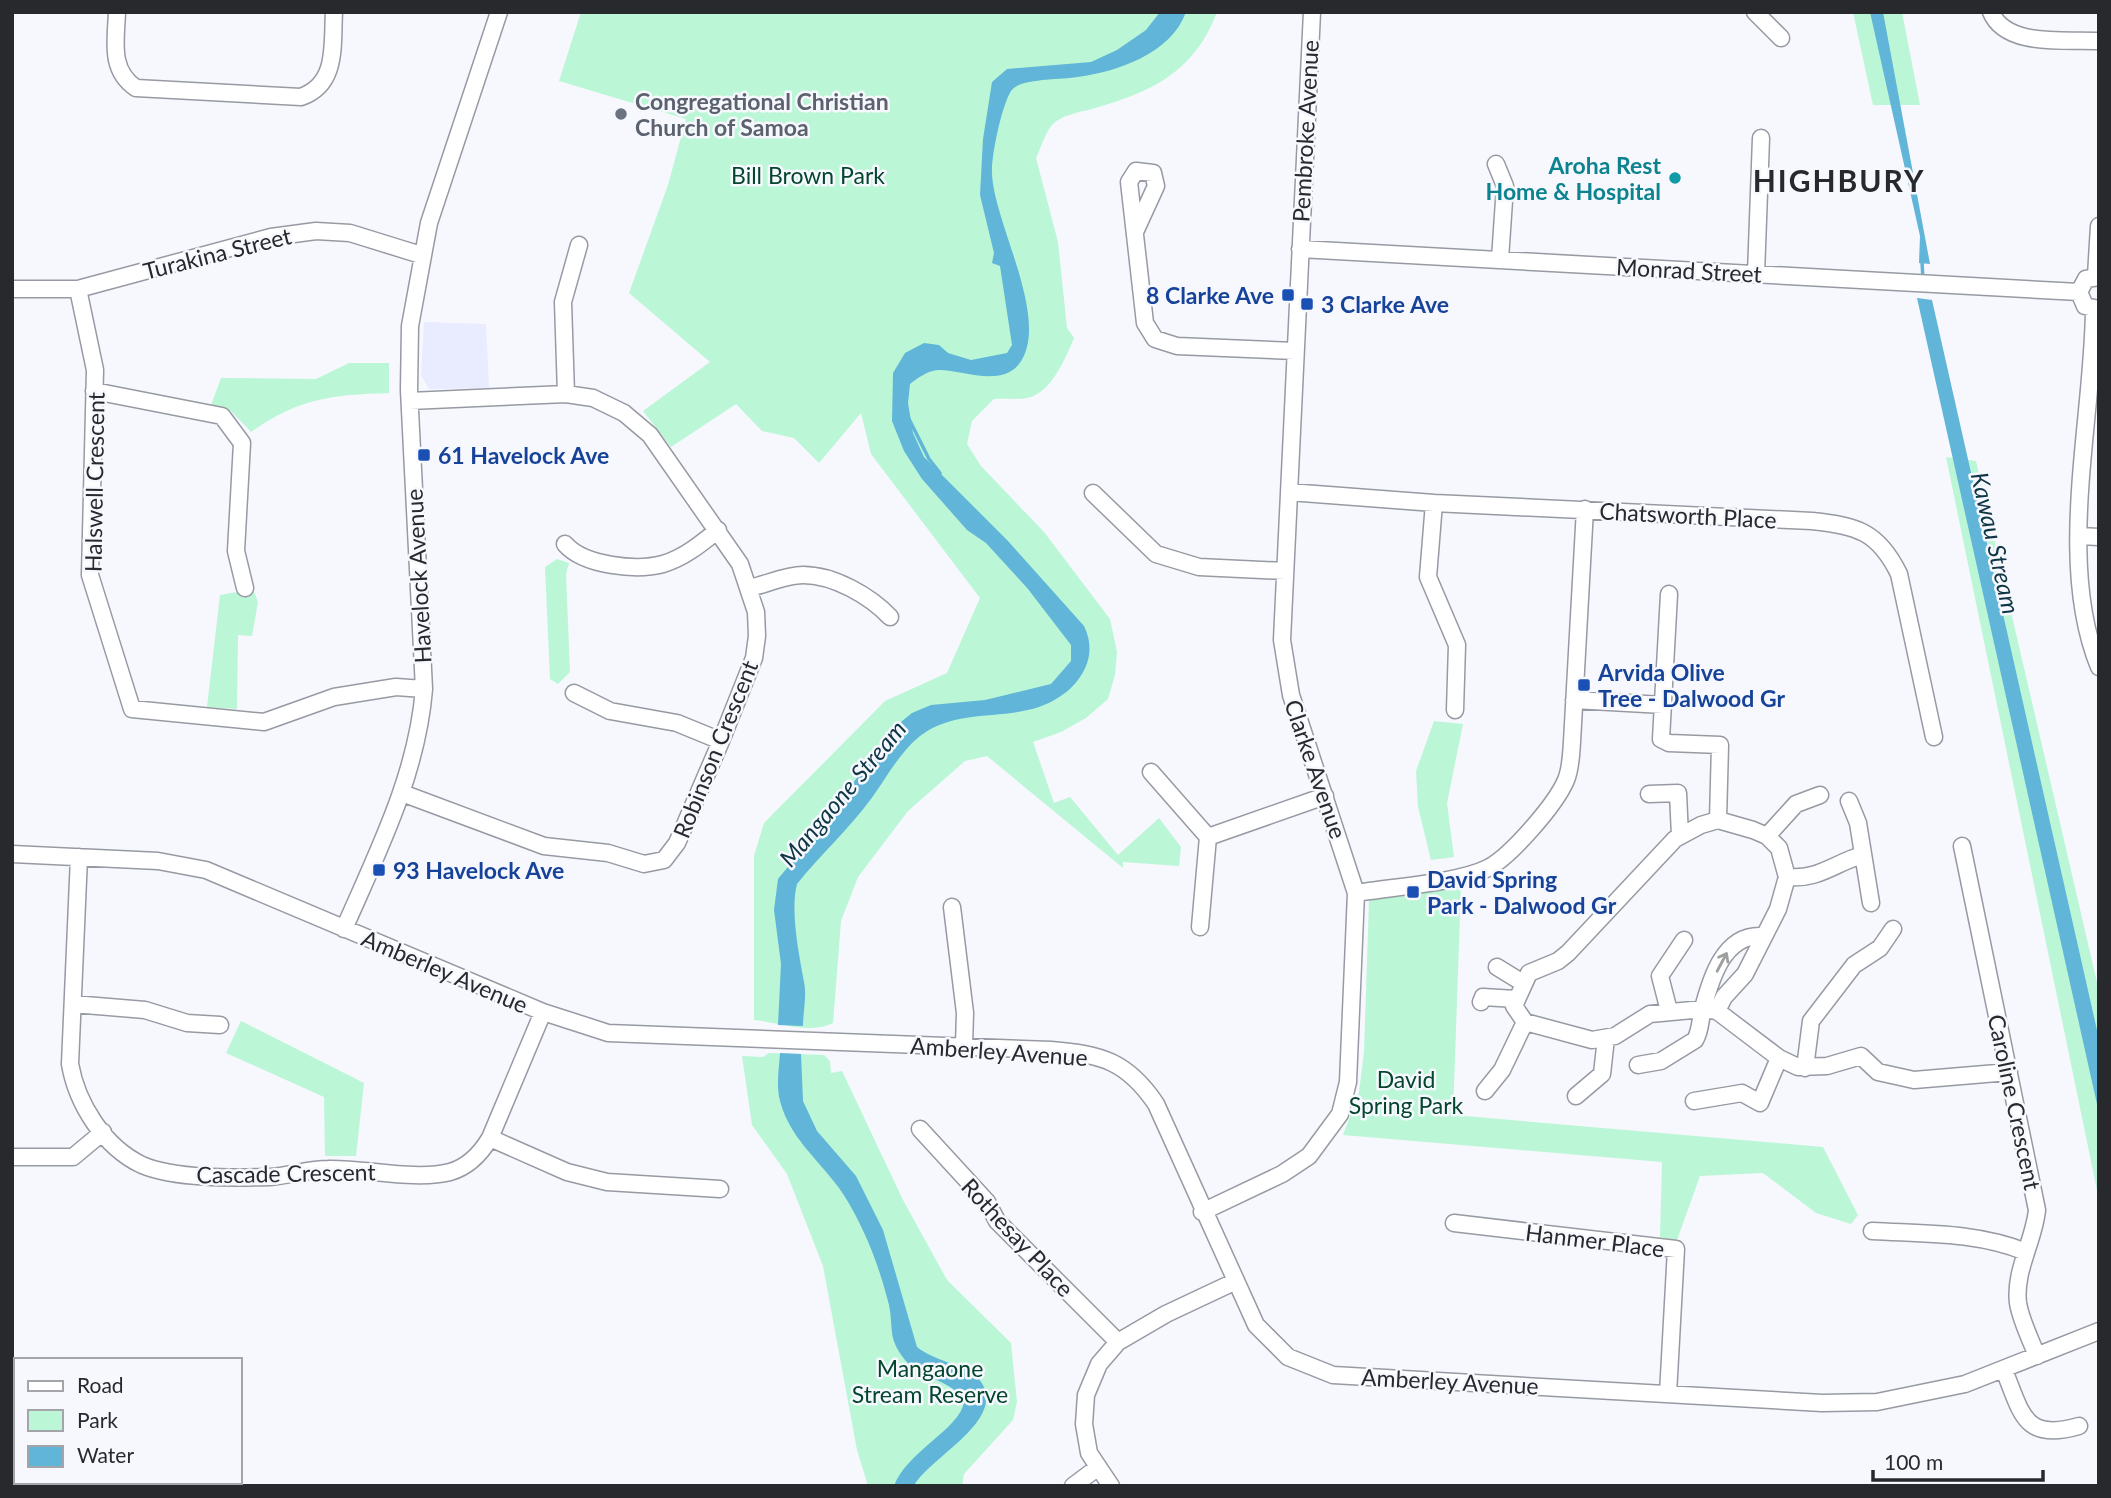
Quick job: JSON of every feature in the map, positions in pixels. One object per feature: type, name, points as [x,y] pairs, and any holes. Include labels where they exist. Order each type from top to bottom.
[{"type":"street","points":[[117,12],[117,64],[121,74],[136,88],[301,97],[321,87],[330,70],[334,12]]},
{"type":"street","name":"Havelock Avenue","points":[[344,929],[402,793],[421,727],[424,689],[410,401],[410,326],[421,255],[499,12]]},
{"type":"street","name":"Pembroke Avenue","points":[[1300,249],[1312,12]]},
{"type":"street","points":[[1755,12],[1780,38]]},
{"type":"street","points":[[1991,12],[1997,24],[2008,33],[2099,41]]},
{"type":"street","points":[[1756,274],[1761,138]]},
{"type":"street","points":[[1496,164],[1505,186],[1500,259]]},
{"type":"street","points":[[2099,226],[2097,276],[2082,282],[2079,292],[2081,302],[2096,309],[2079,536],[2080,590],[2090,644],[2099,667]]},
{"type":"street","name":"Turakina Street","points":[[12,289],[78,289],[271,237],[316,231],[350,233],[421,255]]},
{"type":"street","points":[[1135,232],[1144,323],[1155,339],[1177,346],[1295,351]]},
{"type":"street","points":[[566,394],[563,302],[579,245]]},
{"type":"street","name":"Monrad Street","points":[[1300,249],[2079,292]]},
{"type":"street","name":"Clarke Avenue","points":[[1202,1212],[1298,1165],[1321,1142],[1340,1114],[1350,1065],[1356,893],[1291,695],[1283,658],[1300,249]]},
{"type":"street","name":"Halswell Crescent","points":[[78,289],[92,347],[94,391],[90,576],[132,709],[264,722],[334,697],[396,687],[424,689]]},
{"type":"street","points":[[94,391],[222,416],[242,443],[236,551],[245,588]]},
{"type":"street","name":"Robinson Crescent","points":[[402,793],[544,846],[608,853],[644,864],[664,860],[677,843],[754,658],[756,612],[740,564],[650,435],[638,422],[593,398],[566,394],[410,401]]},
{"type":"street","name":"Chatsworth Place","points":[[1289,492],[1434,503],[1812,521],[1844,525],[1869,536],[1890,556],[1899,574],[1934,737]]},
{"type":"street","points":[[1093,493],[1156,554],[1199,567],[1285,571]]},
{"type":"street","points":[[1434,503],[1428,577],[1457,645],[1455,710]]},
{"type":"street","points":[[1356,893],[1463,875],[1488,868],[1499,861],[1553,802],[1567,777],[1585,509]]},
{"type":"street","points":[[565,544],[576,553],[602,562],[639,566],[661,565],[684,554],[718,530]]},
{"type":"street","points":[[2079,536],[2099,537]]},
{"type":"street","points":[[750,588],[789,577],[818,577],[873,600],[890,617]]},
{"type":"street","points":[[1669,594],[1661,739],[1669,743],[1720,746],[1718,820]]},
{"type":"street","points":[[574,693],[610,711],[677,723],[721,741]]},
{"type":"street","points":[[1574,700],[1663,705]]},
{"type":"street","points":[[1151,772],[1208,837],[1200,927]]},
{"type":"street","points":[[1649,794],[1678,793],[1680,836]]},
{"type":"street","points":[[1767,836],[1796,804],[1820,795]]},
{"type":"street","points":[[1208,837],[1325,796]]},
{"type":"street","points":[[1849,801],[1854,809],[1871,903]]},
{"type":"street","points":[[1710,1010],[1745,974],[1778,909],[1787,877],[1782,853],[1767,836],[1718,820],[1680,836],[1568,953],[1558,961],[1529,972],[1514,1006],[1525,1023],[1592,1040],[1615,1036],[1650,1014],[1710,1010],[1779,1058],[1805,1068],[1827,1066],[1861,1056],[1878,1072],[1913,1080],[2009,1072]]},
{"type":"street","name":"Caroline Crescent","points":[[1962,846],[2038,1210],[2036,1227],[2018,1284],[2018,1302],[2037,1356]]},
{"type":"street","name":"Amberley Avenue","points":[[12,854],[187,865],[542,1013],[608,1033],[964,1045],[1075,1052],[1115,1062],[1133,1075],[1156,1104],[1202,1212],[1256,1325],[1274,1346],[1302,1364],[1333,1375],[1822,1402],[1877,1402],[1944,1389],[2004,1370],[2099,1331]]},
{"type":"street","points":[[1787,877],[1817,876],[1836,863],[1863,855]]},
{"type":"street","name":"Cascade Crescent","points":[[79,857],[70,1064],[73,1082],[78,1097],[103,1132],[125,1154],[152,1169],[182,1174],[269,1177],[328,1169],[450,1172],[473,1159],[490,1138],[542,1013]]},
{"type":"street","points":[[952,907],[965,1013],[964,1045]]},
{"type":"street","points":[[1805,1068],[1811,1021],[1854,965],[1880,948],[1893,929]]},
{"type":"street","points":[[1638,1065],[1661,1061],[1695,1040],[1710,1010],[1728,950],[1744,937],[1762,936]]},
{"type":"street","points":[[1669,1011],[1660,976],[1684,940]]},
{"type":"street","points":[[1497,967],[1523,983]]},
{"type":"street","points":[[1481,1002],[1483,998],[1517,999]]},
{"type":"street","points":[[73,1004],[145,1010],[187,1023],[220,1024]]},
{"type":"street","points":[[1485,1091],[1502,1070],[1525,1023]]},
{"type":"street","points":[[1576,1096],[1602,1074],[1605,1038]]},
{"type":"street","points":[[1694,1101],[1742,1093],[1760,1103],[1779,1058]]},
{"type":"street","name":"Rothesay Place","points":[[920,1129],[987,1202],[997,1221],[1118,1342]]},
{"type":"street","points":[[12,1157],[73,1157],[103,1132]]},
{"type":"street","points":[[490,1138],[567,1172],[607,1182],[720,1189]]},
{"type":"street","name":"Hanmer Place","points":[[1454,1223],[1676,1249],[1668,1394]]},
{"type":"street","points":[[1871,1231],[1978,1238],[1999,1241],[2026,1252]]},
{"type":"street","points":[[1111,1486],[1097,1468],[1086,1438],[1083,1413],[1094,1373],[1118,1342],[1166,1314],[1234,1282]]},
{"type":"street","points":[[2004,1370],[2023,1418],[2030,1425],[2044,1432],[2060,1432],[2079,1426]]},
{"type":"street","points":[[1073,1486],[1097,1468]]},
{"type":"shaded area","points":[[424,322],[486,324],[489,388],[429,389],[421,375]]},
{"type":"green space","name":"Bill Brown Park","points":[[581,12],[1217,12],[1196,50],[1168,77],[1133,95],[1065,116],[1047,132],[1036,158],[1058,242],[1067,328],[1074,338],[1056,374],[1043,390],[1027,398],[994,399],[972,421],[967,444],[981,466],[1044,532],[1110,619],[1117,652],[1115,675],[1108,699],[1086,718],[1061,732],[1033,742],[1054,803],[1070,797],[1118,855],[1159,818],[1181,847],[1179,866],[1123,862],[1123,868],[987,756],[965,761],[908,811],[858,877],[841,921],[833,1023],[824,1026],[804,1028],[754,1020],[754,856],[764,823],[885,701],[947,673],[980,598],[871,454],[861,413],[819,463],[794,438],[762,431],[736,404],[671,447],[643,411],[710,362],[629,293],[668,185],[686,119],[559,81]]},
{"type":"green space","points":[[1853,12],[1902,12],[1920,105],[1873,105]]},
{"type":"green space","points":[[349,363],[389,363],[389,393],[316,400],[285,412],[251,432],[230,410],[210,408],[221,378],[316,379]]},
{"type":"green space","points":[[1946,457],[1976,461],[2099,991],[2099,1200]]},
{"type":"green space","points":[[557,559],[569,563],[566,574],[570,672],[558,684],[550,679],[545,567]]},
{"type":"green space","points":[[253,589],[258,602],[252,636],[238,635],[237,709],[207,707],[220,595]]},
{"type":"green space","points":[[1434,721],[1463,724],[1447,803],[1454,857],[1431,860],[1418,807],[1416,771]]},
{"type":"green space","name":"David Spring Park","points":[[1461,886],[1453,1115],[1823,1147],[1858,1215],[1851,1224],[1816,1213],[1763,1173],[1700,1176],[1677,1240],[1660,1237],[1662,1162],[1343,1135],[1359,1092],[1364,1052],[1369,900]]},
{"type":"green space","points":[[241,1021],[364,1083],[356,1156],[325,1156],[324,1097],[226,1053]]},
{"type":"green space","name":"Mangaone Stream Reserve","points":[[769,1053],[824,1055],[830,1061],[831,1073],[842,1071],[903,1200],[947,1280],[1011,1343],[1017,1402],[1013,1420],[964,1474],[962,1486],[868,1486],[857,1450],[823,1266],[787,1174],[752,1125],[742,1056],[763,1057]]},
{"type":"water","points":[[1160,12],[1186,12],[1179,27],[1168,39],[1140,58],[1108,71],[1041,80],[1022,84],[1011,91],[998,131],[992,173],[1001,217],[1025,298],[1029,323],[1027,345],[1019,364],[1001,375],[980,376],[934,370],[910,384],[908,403],[913,433],[924,457],[1008,541],[1084,626],[1089,639],[1087,665],[1073,686],[1051,702],[1024,711],[948,722],[920,736],[906,750],[871,799],[797,884],[795,919],[805,987],[803,1026],[778,1025],[781,964],[774,910],[778,879],[828,818],[891,730],[912,713],[931,705],[985,700],[1051,684],[1071,661],[1071,645],[1028,589],[986,543],[967,530],[922,479],[904,451],[892,421],[893,373],[905,353],[924,343],[939,345],[948,353],[971,360],[1007,353],[1012,345],[1000,266],[992,263],[994,253],[980,195],[983,139],[992,82],[1007,69],[1091,62],[1117,50],[1146,30]]},
{"type":"water","points":[[1870,12],[1883,12],[1930,264],[1919,263],[1920,236]]},
{"type":"water","points":[[1917,298],[1932,300],[2099,1039],[2099,1113]]},
{"type":"water","points":[[780,1053],[801,1054],[803,1101],[817,1131],[856,1176],[883,1230],[917,1347],[974,1374],[986,1394],[984,1409],[976,1423],[914,1486],[894,1486],[910,1462],[953,1422],[964,1402],[954,1389],[919,1372],[905,1360],[896,1345],[885,1290],[863,1230],[852,1208],[831,1177],[797,1137],[785,1114],[778,1089]]},
{"type":"waterway","name":"Kawau Stream","points":[[1922,262],[1923,279]]},
{"type":"waterway","name":"Mangaone Stream","points":[[909,419],[929,459],[940,473]]},
{"type":"place","name":"Congregational Christian Church of Samoa","points":[[621,114]]},
{"type":"place","name":"Aroha Rest Home & Hospital","points":[[1675,178]]},
{"type":"place","name":"8 Clarke Ave","points":[[1288,295]]},
{"type":"place","name":"3 Clarke Ave","points":[[1307,304]]},
{"type":"place","name":"61 Havelock Ave","points":[[424,455]]},
{"type":"place","name":"Arvida Olive Tree - Dalwood Gr","points":[[1584,685]]},
{"type":"place","name":"93 Havelock Ave","points":[[379,870]]},
{"type":"place","name":"David Spring Park - Dalwood Gr","points":[[1413,892]]},
{"type":"district","name":"HIGHBURY","points":[[1839,180]]}]
